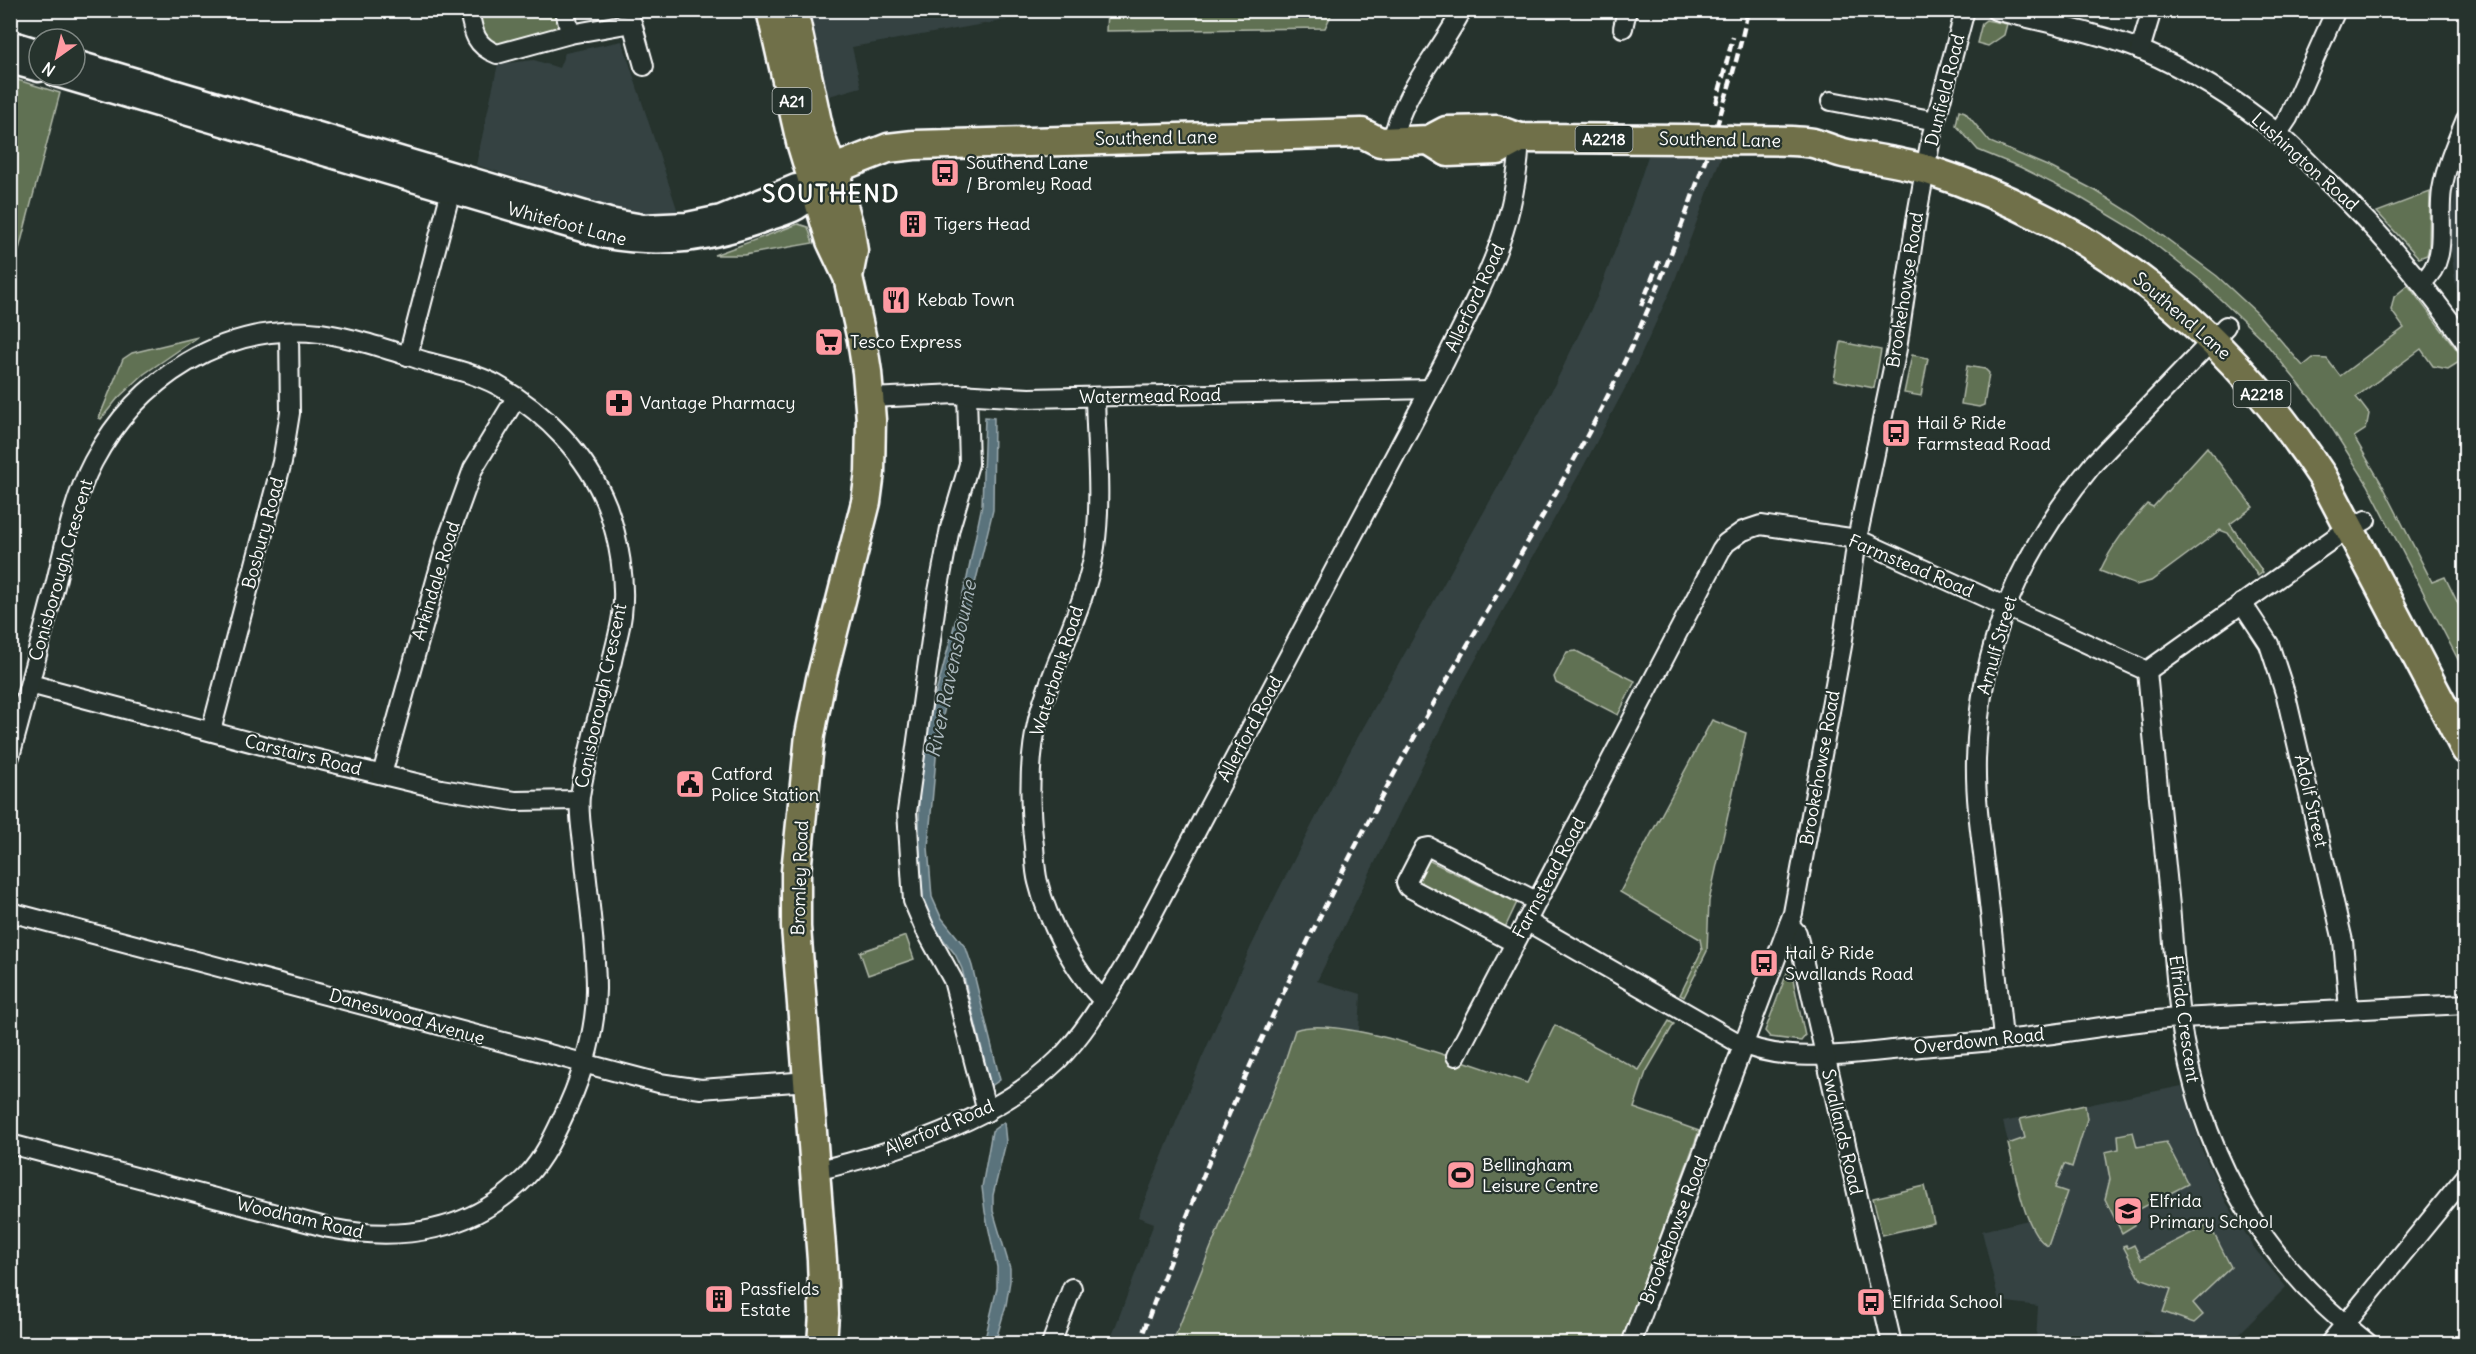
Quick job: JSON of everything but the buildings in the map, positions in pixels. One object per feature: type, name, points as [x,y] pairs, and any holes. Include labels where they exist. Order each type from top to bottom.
[{"type":"main road","name":"Bromley Road","points":[[771,10],[801,142],[826,185],[853,250],[849,277],[862,340],[870,398],[871,446],[866,502],[815,707],[798,844],[796,918],[823,1278],[822,1344]]},
{"type":"main road","name":"Bromley Road","points":[[793,10],[820,136],[826,185]]},
{"type":"main road","name":"Southend Lane","points":[[826,185],[855,182],[903,163],[947,152],[1173,147],[1364,153],[1386,142],[1429,140],[1446,131],[1497,130],[1520,138],[1688,139],[1812,143],[1831,150],[1875,157],[1927,161],[2083,239],[2219,333],[2358,525],[2463,727]]},
{"type":"street","points":[[469,10],[476,41],[497,54],[570,34],[632,23],[644,66]]},
{"type":"street","points":[[565,10],[570,34]]},
{"type":"street","points":[[1386,142],[1412,91],[1447,39],[1462,10]]},
{"type":"street","name":"Dunfield Road","points":[[1927,161],[1965,10]]},
{"type":"street","name":"Lushington Road","points":[[1995,10],[2061,26],[2140,50],[2207,84],[2278,133],[2366,218],[2422,282],[2466,343]]},
{"type":"street","points":[[2140,50],[2152,10]]},
{"type":"street","points":[[2278,133],[2288,118],[2336,10]]},
{"type":"street","points":[[10,42],[27,47]]},
{"type":"street","points":[[10,62],[27,67]]},
{"type":"street","name":"Whitefoot Lane","points":[[87,66],[452,183],[606,237],[659,243],[681,242],[726,234],[805,205],[826,185]]},
{"type":"street","name":"Whitefoot Lane","points":[[87,83],[452,183]]},
{"type":"street","points":[[1831,101],[1936,121]]},
{"type":"street","points":[[2422,282],[2433,271],[2439,257],[2442,190],[2450,157],[2466,119]]},
{"type":"street","name":"Allerford Road","points":[[815,1171],[853,1162],[908,1144],[987,1112],[1058,1060],[1081,1034],[1126,962],[1430,389],[1491,269],[1511,210],[1519,162],[1520,138]]},
{"type":"street","name":"Brookehowse Road","points":[[1631,1344],[1796,900],[1840,657],[1857,539],[1888,394],[1927,161]]},
{"type":"street","points":[[408,356],[452,183]]},
{"type":"street","name":"Conisborough Crescent","points":[[10,756],[81,490],[92,464],[119,421],[156,383],[196,356],[245,338],[289,332],[320,333],[408,356],[496,384],[555,426],[588,471],[608,509],[619,551],[623,580],[622,616],[579,800],[596,991],[583,1064]]},
{"type":"street","name":"Bosbury Road","points":[[210,731],[282,462],[290,413],[289,332]]},
{"type":"street","name":"Arnulf Street","points":[[2003,1039],[1978,813],[1976,760],[1982,693],[1992,649],[2006,606],[2049,521],[2074,487],[2219,333]]},
{"type":"street","name":"Watermead Road","points":[[870,398],[967,394],[1029,398],[1095,397],[1430,389]]},
{"type":"street","points":[[967,394],[969,464],[951,528],[937,597],[907,812],[913,901],[953,980],[987,1112]]},
{"type":"street","name":"Waterbank Road","points":[[1095,397],[1098,504],[1095,548],[1072,627],[1056,663],[1038,720],[1031,762],[1029,798],[1037,882],[1050,917],[1089,987],[1103,1000]]},
{"type":"street","name":"Arkindale Road","points":[[382,774],[447,541],[473,470],[516,398]]},
{"type":"street","name":"Farmstead Road","points":[[1456,1056],[1726,543],[1743,531],[1761,525],[1857,539],[2147,671]]},
{"type":"street","points":[[2147,671],[2242,603],[2358,525]]},
{"type":"street","name":"Adolf Street","points":[[2242,603],[2269,644],[2286,696],[2343,941],[2349,1010]]},
{"type":"street","name":"Elfrida Crescent","points":[[2147,671],[2180,1018],[2201,1114],[2235,1191],[2280,1260],[2344,1325],[2369,1344]]},
{"type":"street","name":"Carstairs Road","points":[[30,684],[441,789],[515,801],[579,800]]},
{"type":"street","points":[[1515,943],[1408,887],[1406,883],[1424,848],[1429,847],[1536,901]]},
{"type":"street","name":"Daneswood Avenue","points":[[10,912],[334,996],[583,1064],[680,1087],[720,1088],[808,1081]]},
{"type":"street","name":"Overdown Road","points":[[1526,921],[1743,1045],[1783,1053],[1824,1055],[2003,1039],[2180,1018],[2466,1004]]},
{"type":"street","name":"Swallands Road","points":[[1789,924],[1797,933],[1892,1344]]},
{"type":"street","name":"Woodham Road","points":[[10,1144],[329,1228],[362,1234],[414,1233],[438,1228],[485,1209],[528,1175],[555,1135],[571,1100],[583,1064]]},
{"type":"street","points":[[2329,1344],[2466,1176]]},
{"type":"street","points":[[1051,1344],[1072,1288]]},
{"type":"shaded area","points":[[1008,10],[1007,20],[852,47],[861,87],[829,96],[809,11]]},
{"type":"shaded area","points":[[622,41],[678,212],[650,214],[618,209],[476,165],[498,64],[534,60],[559,68],[565,53]]},
{"type":"shaded area","points":[[2465,150],[2465,317],[2456,287],[2449,235],[2456,180]]},
{"type":"shaded area","points":[[1648,156],[1721,157],[1673,285],[1631,377],[1462,684],[1317,981],[1361,994],[1359,1031],[1305,1026],[1295,1030],[1281,1073],[1172,1343],[1109,1344],[1154,1223],[1138,1217],[1201,1060],[1250,949],[1348,755],[1551,392],[1597,297],[1625,225]]},
{"type":"shaded area","name":"Elfrida Primary School","points":[[2182,1086],[2202,1150],[2226,1202],[2255,1249],[2286,1287],[2230,1343],[2176,1343],[2144,1331],[2138,1343],[2036,1343],[2038,1306],[1999,1301],[1982,1231],[2028,1220],[2003,1122]]},
{"type":"green space","points":[[1107,10],[1333,11],[1325,28],[1106,31]]},
{"type":"green space","points":[[476,11],[561,11],[563,29],[499,47],[485,41]]},
{"type":"green space","points":[[1986,20],[2007,24],[2004,35],[1988,46],[1977,43],[1982,23]]},
{"type":"green space","points":[[10,78],[27,83],[27,87],[40,87],[60,93],[11,280]]},
{"type":"green space","points":[[1959,110],[1965,112],[1990,142],[2052,168],[2096,191],[2136,216],[2217,276],[2256,312],[2303,366],[2313,358],[2327,359],[2340,376],[2404,328],[2391,310],[2394,297],[2408,285],[2464,359],[2448,369],[2433,366],[2421,349],[2356,397],[2369,414],[2366,429],[2354,437],[2383,486],[2432,582],[2445,577],[2465,618],[2465,673],[2368,485],[2321,411],[2264,341],[2199,279],[2143,235],[2076,195],[2020,167],[1978,150],[1956,125]]},
{"type":"green space","points":[[2430,192],[2429,247],[2427,255],[2419,258],[2377,212]]},
{"type":"green space","points":[[798,224],[808,227],[813,243],[744,255],[714,255]]},
{"type":"green space","points":[[198,337],[144,374],[118,398],[101,419],[99,418],[123,359],[132,353]]},
{"type":"green space","points":[[1841,342],[1881,350],[1874,388],[1834,380]]},
{"type":"green space","points":[[1912,355],[1928,358],[1921,396],[1904,393]]},
{"type":"green space","points":[[1967,366],[1985,369],[1989,373],[1984,405],[1979,407],[1961,404]]},
{"type":"green space","points":[[2207,447],[2253,507],[2230,524],[2263,572],[2258,576],[2228,533],[2220,530],[2151,581],[2136,585],[2100,571],[2115,544],[2140,512],[2147,504],[2153,507]]},
{"type":"green space","points":[[1576,651],[1635,681],[1618,715],[1556,683],[1554,677],[1567,652]]},
{"type":"green space","points":[[1712,720],[1746,733],[1709,901],[1707,951],[1684,997],[1680,995],[1702,950],[1700,939],[1620,892]]},
{"type":"green space","points":[[1428,860],[1506,898],[1509,893],[1519,898],[1503,932],[1491,926],[1494,919],[1418,882]]},
{"type":"green space","points":[[906,936],[914,959],[868,975],[860,952]]},
{"type":"green space","points":[[1788,970],[1791,970],[1805,1036],[1801,1041],[1770,1037],[1765,1031]]},
{"type":"green space","name":"Bellingham Leisure Centre","points":[[1669,1021],[1674,1024],[1646,1072],[1634,1108],[1699,1131],[1621,1343],[1172,1344],[1281,1073],[1295,1030],[1316,1027],[1375,1035],[1410,1044],[1527,1083],[1555,1025],[1639,1070]]},
{"type":"green space","points":[[2085,1105],[2087,1119],[2072,1167],[2064,1164],[2055,1188],[2067,1192],[2048,1246],[2033,1229],[2027,1215],[2008,1144],[2025,1138],[2020,1119]]},
{"type":"green space","points":[[2133,1132],[2137,1147],[2166,1142],[2188,1184],[2130,1214],[2135,1225],[2122,1233],[2105,1199],[2110,1179],[2105,1152],[2119,1149],[2118,1135]]},
{"type":"green space","points":[[1925,1186],[1934,1223],[1882,1235],[1873,1198]]},
{"type":"green space","points":[[2209,1224],[2231,1267],[2193,1303],[2203,1315],[2194,1323],[2163,1312],[2171,1289],[2140,1278],[2123,1246],[2126,1245],[2128,1248],[2134,1245],[2141,1259]]},
{"type":"water","name":"River Ravensbourne","points":[[985,417],[994,418],[993,510],[938,736],[928,847],[932,897],[941,917],[966,948],[972,966],[1000,1080],[991,1086],[962,969],[955,954],[931,924],[920,898],[919,794],[925,734],[967,578],[982,505]]},
{"type":"water","points":[[1004,1122],[1006,1142],[993,1195],[993,1211],[1010,1268],[1010,1281],[995,1343],[984,1343],[997,1288],[997,1267],[982,1187],[992,1131]]},
{"type":"railway","points":[[1139,1344],[1229,1114],[1333,890],[1410,745],[1577,454],[1643,321],[1680,229],[1716,128],[1748,10]]},
{"type":"railway","points":[[1716,104],[1733,37]]},
{"type":"railway","points":[[1641,306],[1659,261]]},
{"type":"place","name":"Southend Lane / Bromley Road","points":[[945,173]]},
{"type":"place","name":"Tigers Head","points":[[913,224]]},
{"type":"place","name":"Kebab Town","points":[[896,300]]},
{"type":"place","name":"Tesco Express","points":[[829,342]]},
{"type":"place","name":"Vantage Pharmacy","points":[[619,403]]},
{"type":"place","name":"Hail & Ride Farmstead Road","points":[[1896,433]]},
{"type":"place","name":"Catford Police Station","points":[[690,784]]},
{"type":"place","name":"Hail & Ride Swallands Road","points":[[1764,963]]},
{"type":"place","name":"Bellingham Leisure Centre","points":[[1461,1175]]},
{"type":"place","name":"Elfrida Primary School","points":[[2128,1211]]},
{"type":"place","name":"Passfields Estate","points":[[719,1299]]},
{"type":"place","name":"Elfrida School","points":[[1871,1302]]},
{"type":"district","name":"SOUTHEND","points":[[831,194]]}]
